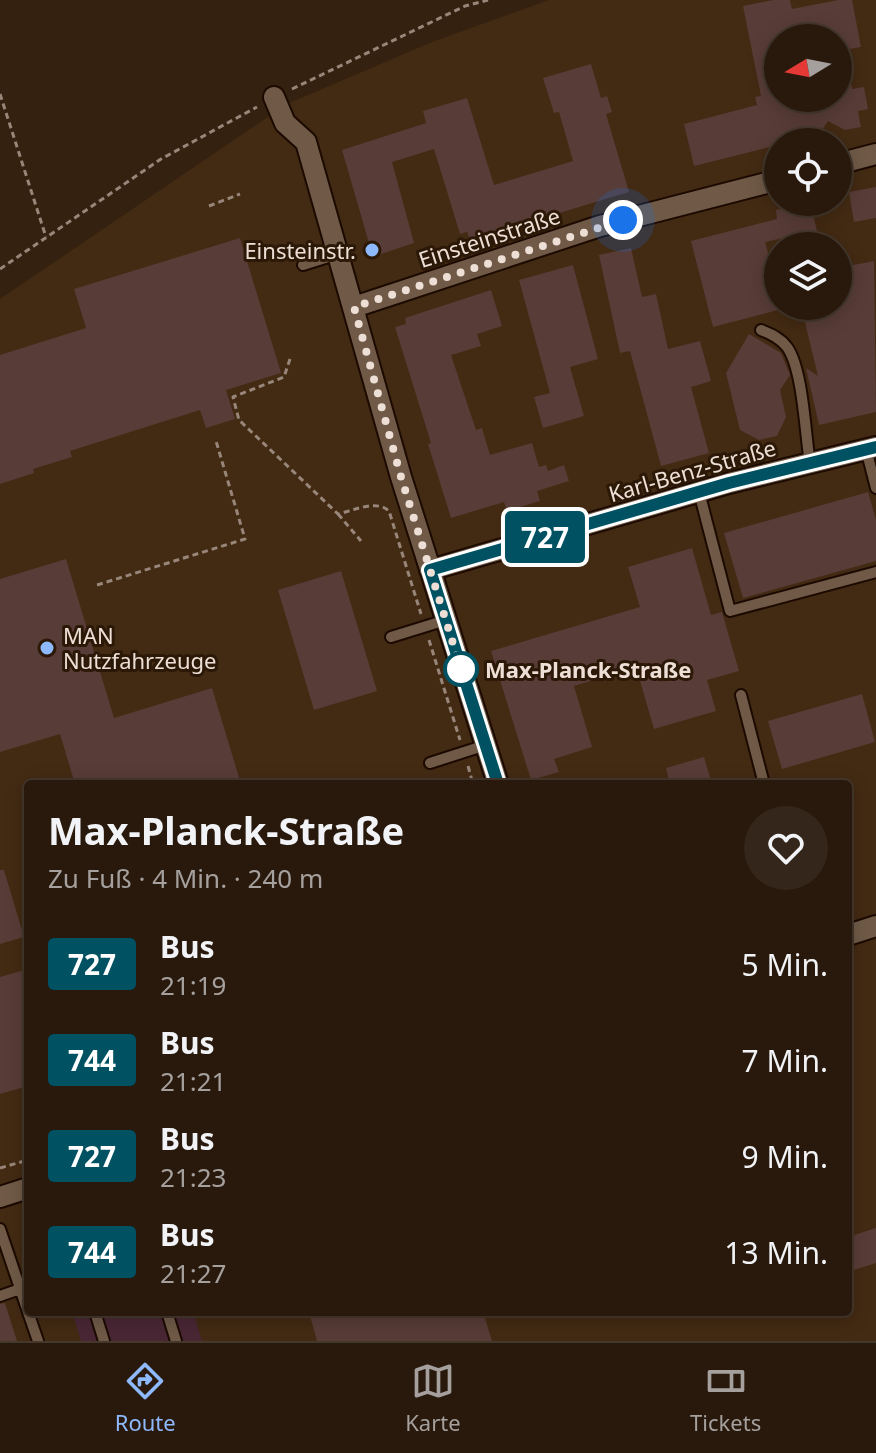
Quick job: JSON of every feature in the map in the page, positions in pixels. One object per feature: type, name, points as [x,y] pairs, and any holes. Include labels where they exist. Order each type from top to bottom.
[{"type":"street","points":[[274,97],[285,123],[306,142],[430,570],[497,780]]},
{"type":"street","points":[[852,160],[876,154]]},
{"type":"street","name":"Einsteinstraße","points":[[354,307],[600,226],[764,184]]},
{"type":"street","name":"Karl-Benz-Straße","points":[[430,570],[699,492],[871,448]]},
{"type":"street","points":[[852,934],[876,926]]},
{"type":"street","points":[[0,1197],[24,1189]]},
{"type":"lane","points":[[303,265],[340,254]]},
{"type":"lane","points":[[761,330],[775,336],[787,348],[797,369],[810,463]]},
{"type":"lane","points":[[871,448],[876,488]]},
{"type":"lane","points":[[699,492],[730,611],[876,572]]},
{"type":"lane","points":[[391,637],[446,620]]},
{"type":"lane","points":[[741,695],[763,780]]},
{"type":"lane","points":[[430,763],[486,745]]},
{"type":"lane","points":[[0,1229],[24,1300]]},
{"type":"lane","points":[[0,1296],[20,1289]]},
{"type":"lane","points":[[29,1316],[38,1341]]},
{"type":"lane","points":[[96,1316],[104,1341]]},
{"type":"lane","points":[[168,1316],[176,1341]]},
{"type":"path","points":[[463,0],[465,6]]},
{"type":"path","points":[[0,269],[161,159],[274,97],[465,6],[488,0]]},
{"type":"path","points":[[0,94],[46,237]]},
{"type":"path","points":[[209,206],[240,194]]},
{"type":"path","points":[[290,359],[284,377],[233,397],[239,420],[338,514],[361,541]]},
{"type":"path","points":[[97,585],[245,539],[216,441]]},
{"type":"path","points":[[338,514],[376,505],[384,506],[389,511],[472,780]]},
{"type":"path","points":[[0,1168],[24,1161]]},
{"type":"shaded area","points":[[549,0],[876,0],[876,1341],[0,1341],[0,299],[287,104],[432,42]]},
{"type":"shaded area","points":[[73,1316],[194,1316],[202,1341],[81,1341]]},
{"type":"building","points":[[790,0],[792,9],[852,0],[861,47],[852,49],[852,24],[764,24],[764,112],[852,112],[852,89],[864,87],[868,109],[858,111],[861,127],[841,128],[828,121],[823,128],[764,128],[764,148],[694,166],[684,124],[757,105],[755,97],[761,96],[743,6]]},
{"type":"building","points":[[591,64],[601,98],[607,96],[612,112],[606,114],[629,192],[470,240],[467,232],[460,234],[434,149],[392,162],[414,243],[369,258],[365,244],[369,243],[342,150],[426,123],[423,111],[467,98],[494,185],[573,161],[559,112],[554,113],[543,78]]},
{"type":"building","points":[[876,187],[876,218],[854,222],[852,191]]},
{"type":"building","points":[[777,216],[813,216],[817,231],[764,232],[764,314],[713,327],[691,241],[777,219]]},
{"type":"building","points":[[240,238],[281,373],[226,390],[235,419],[206,428],[200,410],[70,451],[72,457],[33,469],[34,473],[0,484],[0,355],[86,328],[74,289]]},
{"type":"building","points":[[631,248],[642,297],[656,294],[668,349],[700,341],[711,381],[691,387],[709,453],[661,466],[630,351],[620,353],[599,255]]},
{"type":"building","points":[[874,261],[876,412],[819,425],[806,368],[818,376],[804,320],[852,320],[852,265]]},
{"type":"building","points":[[573,265],[598,359],[570,367],[584,416],[543,428],[534,397],[550,393],[519,280]]},
{"type":"building","points":[[491,290],[502,326],[477,334],[481,346],[451,355],[476,430],[482,428],[490,455],[532,443],[539,467],[546,465],[548,471],[564,465],[569,481],[537,491],[540,501],[507,511],[504,502],[451,518],[395,327],[406,324],[405,318]]},
{"type":"building","points":[[749,334],[781,353],[790,375],[780,390],[786,417],[777,436],[759,440],[740,430],[726,373]]},
{"type":"building","points":[[868,492],[876,520],[876,561],[743,598],[724,533]]},
{"type":"building","points":[[692,548],[711,615],[722,612],[739,671],[707,680],[716,711],[654,729],[636,667],[574,686],[592,747],[554,759],[559,772],[531,780],[491,651],[640,607],[628,567]]},
{"type":"building","points":[[66,559],[114,718],[212,688],[240,780],[74,780],[60,734],[0,752],[0,579]]},
{"type":"building","points":[[341,571],[377,691],[314,710],[278,590]]},
{"type":"building","points":[[862,694],[875,742],[782,769],[768,721]]},
{"type":"building","points":[[704,757],[711,780],[669,780],[666,768]]},
{"type":"building","points":[[0,870],[4,870],[24,937],[0,944]]},
{"type":"building","points":[[24,970],[24,1087],[0,1094],[0,977]]},
{"type":"building","points":[[876,1228],[876,1263],[852,1271],[852,1236]]},
{"type":"building","points":[[5,1303],[17,1341],[0,1341],[0,1304]]},
{"type":"building","points":[[310,1316],[484,1316],[492,1341],[317,1341]]},
{"type":"bus line","name":"727","points":[[497,780],[430,570],[729,483],[876,447]]},
{"type":"place","name":"Einsteinstr.","points":[[372,250]]},
{"type":"place","name":"MAN Nutzfahrzeuge","points":[[47,648]]},
{"type":"place","name":"Max-Planck-Straße","points":[[461,669]]},
{"type":"route","points":[[461,669],[401,477],[354,307],[623,220]]}]
